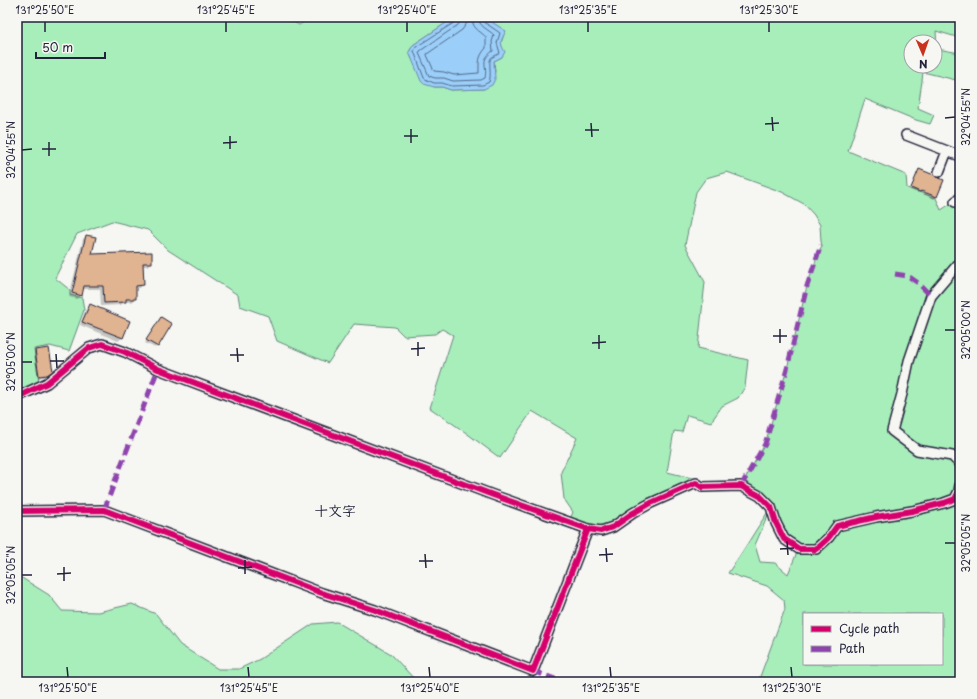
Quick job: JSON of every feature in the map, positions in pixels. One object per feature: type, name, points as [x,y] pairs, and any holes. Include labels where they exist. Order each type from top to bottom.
[{"type":"street","points":[[906,135],[960,156]]},
{"type":"street","points":[[939,172],[947,151]]},
{"type":"street","points":[[960,262],[931,296],[909,361],[892,431],[917,450],[952,456],[960,464]]},
{"type":"street","points":[[17,397],[47,383],[89,348],[102,344],[125,352],[180,377],[493,495],[588,529],[601,531],[613,527],[651,503],[696,483],[702,486],[741,486],[760,496],[771,507],[776,523],[784,539],[799,550],[816,549],[829,537],[837,526],[912,511],[955,499],[960,485]]},
{"type":"street","points":[[17,512],[104,510],[322,593],[375,610],[533,670],[588,529]]},
{"type":"green space","points":[[17,17],[285,17],[299,25],[312,17],[455,17],[413,45],[409,52],[412,59],[434,87],[442,87],[451,90],[484,89],[495,72],[494,61],[502,57],[501,43],[505,31],[484,17],[960,17],[960,38],[936,31],[936,34],[903,34],[903,74],[923,74],[918,108],[934,115],[930,124],[916,120],[865,99],[848,151],[906,175],[907,188],[936,198],[941,210],[960,198],[960,682],[758,682],[785,609],[784,600],[767,586],[728,573],[771,507],[741,486],[765,444],[787,369],[807,286],[822,246],[820,225],[814,215],[804,204],[782,192],[727,172],[706,178],[696,192],[685,245],[705,282],[698,348],[748,360],[745,387],[738,398],[722,406],[711,422],[687,415],[682,432],[674,431],[667,472],[696,479],[601,531],[569,522],[573,512],[564,499],[561,472],[577,438],[532,411],[500,458],[430,408],[453,335],[442,329],[435,334],[404,336],[395,327],[354,324],[328,363],[277,341],[268,316],[240,306],[238,295],[168,250],[148,230],[112,221],[77,234],[55,278],[70,290],[70,295],[82,298],[84,310],[69,351],[50,346],[34,349],[40,387],[17,397]],"holes":[[[771,508],[784,539],[798,550],[788,574],[775,563],[760,562],[755,545]]]},
{"type":"green space","points":[[943,50],[960,53],[960,81],[931,74],[943,74]]},
{"type":"green space","points":[[17,575],[49,595],[62,611],[98,612],[132,604],[156,614],[180,645],[218,669],[239,669],[260,659],[313,624],[337,622],[391,654],[417,682],[17,682]]},
{"type":"water","points":[[455,17],[484,17],[506,31],[501,42],[505,52],[502,57],[494,61],[495,79],[492,85],[484,89],[451,90],[424,84],[421,81],[409,52],[413,45]]},
{"type":"building","points":[[919,169],[944,180],[937,197],[911,188]]},
{"type":"building","points":[[86,235],[96,237],[92,254],[152,252],[152,263],[143,263],[144,285],[136,286],[136,299],[126,299],[126,302],[104,303],[103,286],[84,286],[82,296],[72,293]]},
{"type":"building","points":[[90,304],[130,321],[123,338],[82,322]]},
{"type":"building","points":[[161,317],[172,324],[158,347],[146,340]]},
{"type":"building","points":[[49,348],[53,371],[47,375],[39,376],[35,350]]},
{"type":"marked path","points":[[741,486],[765,444],[787,369],[807,286],[821,245]]},
{"type":"marked path","points":[[895,274],[908,276],[918,283],[931,296]]},
{"type":"marked path","points":[[104,510],[158,369]]},
{"type":"marked path","points":[[533,671],[563,682]]},
{"type":"cycle path","points":[[17,397],[47,383],[89,348],[102,344],[125,352],[158,369],[493,495],[588,529],[601,531],[613,527],[651,503],[696,483],[702,487],[741,486],[760,496],[771,507],[776,523],[784,539],[799,549],[816,549],[829,537],[837,526],[944,503],[955,499],[960,485]]},
{"type":"cycle path","points":[[17,511],[104,510],[322,593],[375,610],[533,671],[588,529]]},
{"type":"district","name":"十文字","points":[[335,511]]}]
